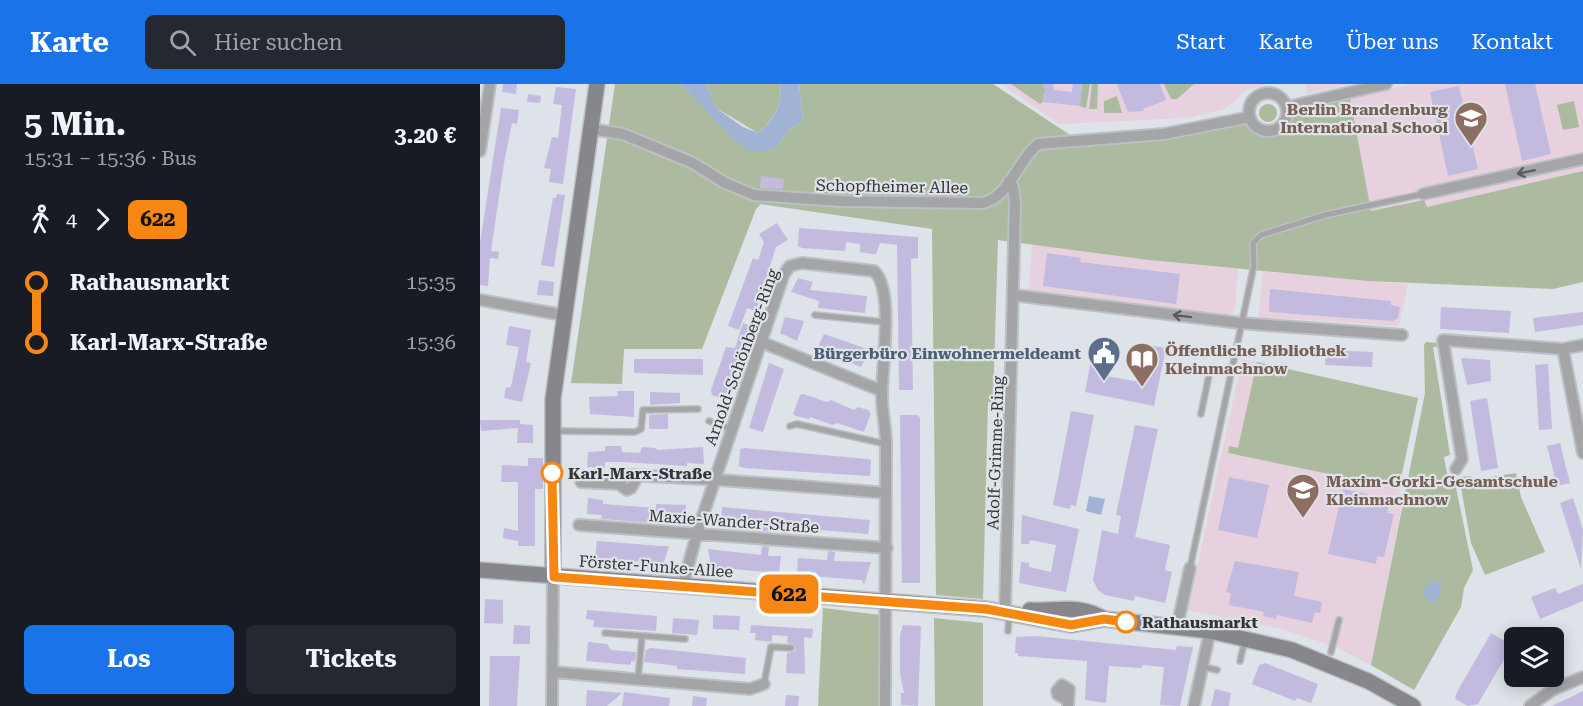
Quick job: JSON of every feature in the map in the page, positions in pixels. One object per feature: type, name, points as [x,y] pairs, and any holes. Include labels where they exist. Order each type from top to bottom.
[{"type":"street","points":[[552,706],[554,577],[552,430],[563,315],[597,84]]},
{"type":"street","points":[[1287,107],[1386,84]]},
{"type":"street","points":[[480,151],[486,91]]},
{"type":"street","points":[[1266,93],[1279,96],[1287,107],[1283,124],[1273,131],[1261,130],[1250,117],[1251,104],[1255,98],[1266,93]]},
{"type":"street","name":"Schopfheimer Allee","points":[[591,129],[623,134],[693,162],[739,189],[773,198],[982,203],[996,197],[1029,151],[1038,144],[1164,134],[1250,117]]},
{"type":"street","points":[[1423,194],[1583,159]]},
{"type":"street","name":"Adolf-Grimme-Ring","points":[[1007,611],[1014,192],[1009,181]]},
{"type":"street","name":"Arnold-Schönberg-Ring","points":[[683,585],[714,479],[733,429],[784,274],[795,264],[819,263],[874,271],[883,284],[884,322],[882,391],[886,444],[887,548],[885,706]]},
{"type":"street","points":[[1013,295],[1155,316],[1402,335]]},
{"type":"street","points":[[480,300],[563,315]]},
{"type":"street","points":[[1456,469],[1462,459],[1443,340],[1563,349],[1583,345]]},
{"type":"street","points":[[760,342],[882,391]]},
{"type":"street","points":[[1563,349],[1583,453]]},
{"type":"street","points":[[581,482],[618,484],[627,490],[631,488],[638,476],[714,479],[886,493]]},
{"type":"street","name":"Maxie-Wander-Straße","points":[[579,525],[697,532],[887,548]]},
{"type":"street","points":[[1177,627],[1190,568]]},
{"type":"street","name":"Förster-Funke-Allee","points":[[480,570],[1007,611],[1073,609],[1104,619],[1210,631],[1292,650],[1368,681],[1413,706]]},
{"type":"street","points":[[1194,706],[1210,631]]},
{"type":"street","points":[[553,672],[750,689],[764,684]]},
{"type":"street","points":[[1530,706],[1552,690],[1583,677]]},
{"type":"lane","points":[[1190,568],[1254,265],[1253,243],[1261,235],[1325,215],[1423,194]]},
{"type":"lane","points":[[815,315],[884,322]]},
{"type":"lane","points":[[1201,414],[1209,375]]},
{"type":"lane","points":[[552,430],[635,432],[641,429],[644,410],[698,409]]},
{"type":"lane","points":[[709,421],[733,429]]},
{"type":"lane","points":[[790,426],[797,424],[886,444]]},
{"type":"lane","points":[[1007,611],[1008,631]]},
{"type":"lane","points":[[1331,652],[1339,620]]},
{"type":"lane","points":[[605,633],[685,639]]},
{"type":"lane","points":[[638,679],[642,636]]},
{"type":"lane","points":[[1240,661],[1246,638]]},
{"type":"lane","points":[[764,684],[771,647],[791,648]]},
{"type":"lane","points":[[1203,667],[1217,670]]},
{"type":"shaded area","points":[[1002,84],[1267,84],[1247,90],[1225,109],[1186,118],[1059,124]]},
{"type":"shaded area","name":"Berlin Brandenburg International School","points":[[1305,84],[1349,84],[1307,94]]},
{"type":"shaded area","name":"Berlin Brandenburg International School","points":[[1411,84],[1583,84],[1583,171],[1427,207],[1424,200],[1371,211],[1350,97]]},
{"type":"shaded area","points":[[1032,243],[1149,260],[1238,269],[1235,309],[1231,314],[1225,314],[1029,292]]},
{"type":"shaded area","points":[[1263,271],[1408,284],[1399,326],[1258,317]]},
{"type":"shaded area","name":"Maxim-Gorki-Gesamtschule Kleinmachnow","points":[[1242,359],[1418,398],[1400,483],[1399,492],[1404,494],[1371,665],[1338,648],[1285,630],[1188,610]]},
{"type":"green space","points":[[615,84],[681,84],[709,113],[775,149],[790,129],[803,120],[799,84],[993,84],[1076,139],[1143,136],[1250,117],[1261,130],[1273,131],[1283,124],[1287,107],[1350,97],[1371,211],[1424,200],[1427,207],[1583,171],[1583,282],[1553,289],[1368,281],[1149,260],[998,240],[993,402],[988,402],[983,599],[936,595],[932,229],[761,204],[756,209],[702,349],[624,349],[622,384],[571,383]]},
{"type":"green space","points":[[706,84],[780,84],[779,105],[769,123],[758,133],[716,108]]},
{"type":"green space","points":[[1011,84],[1043,84],[1046,92],[1043,94],[1043,102],[1040,104]]},
{"type":"green space","points":[[1082,84],[1090,84],[1086,108],[1080,106]]},
{"type":"green space","points":[[1092,84],[1098,84],[1097,109],[1089,109]]},
{"type":"green space","points":[[1164,84],[1194,84],[1177,99],[1171,99]]},
{"type":"green space","points":[[1117,96],[1122,113],[1104,113],[1104,101]]},
{"type":"green space","points":[[1574,101],[1579,127],[1563,130],[1557,105]]},
{"type":"green space","points":[[1268,104],[1274,107],[1277,113],[1274,119],[1268,122],[1262,119],[1259,113],[1262,107]]},
{"type":"green space","points":[[1426,342],[1439,343],[1439,347],[1433,347],[1450,455],[1444,457],[1448,479],[1454,478],[1473,570],[1464,588],[1461,607],[1414,690],[1371,665],[1425,393],[1424,345]]},
{"type":"green space","points":[[1257,362],[1418,398],[1400,483],[1393,482],[1392,487],[1228,453],[1229,446],[1238,448]]},
{"type":"green space","points":[[1516,473],[1521,497],[1545,552],[1485,575],[1471,543],[1459,477],[1471,476],[1472,480]]},
{"type":"green space","points":[[823,608],[881,615],[882,706],[818,706]]},
{"type":"green space","points":[[934,618],[983,623],[983,706],[935,706]]},
{"type":"water","points":[[681,84],[706,84],[716,108],[743,127],[758,133],[769,123],[779,106],[780,84],[799,84],[803,120],[790,129],[775,149],[751,152],[732,138]]},
{"type":"water","points":[[1089,496],[1105,499],[1101,515],[1086,511]]},
{"type":"water","points":[[1436,581],[1441,583],[1440,595],[1435,602],[1429,602],[1423,592],[1428,584]]},
{"type":"building","points":[[503,84],[517,84],[516,94],[502,92]]},
{"type":"building","points":[[1043,84],[1053,84],[1054,90],[1072,92],[1073,84],[1082,84],[1080,106],[1043,102],[1043,93],[1046,93]]},
{"type":"building","points":[[1117,84],[1160,84],[1166,100],[1143,109],[1144,111],[1128,112]]},
{"type":"building","points":[[1505,84],[1535,84],[1551,154],[1522,161]]},
{"type":"building","points":[[1459,86],[1478,169],[1448,176],[1430,92]]},
{"type":"building","points":[[556,87],[576,89],[563,184],[549,182],[551,169],[544,168],[552,137],[558,138],[562,105],[553,104]]},
{"type":"building","points":[[528,94],[541,96],[540,103],[527,102]]},
{"type":"building","points":[[501,108],[519,110],[517,124],[512,123],[504,163],[491,251],[499,252],[498,259],[490,258],[488,286],[480,285],[480,243]]},
{"type":"building","points":[[761,176],[784,179],[783,189],[760,188]]},
{"type":"building","points":[[557,194],[565,195],[554,267],[541,265],[553,198],[556,198]]},
{"type":"building","points":[[777,223],[788,240],[776,247],[757,307],[755,311],[747,308],[739,330],[728,326],[753,258],[758,260],[764,242],[759,234]]},
{"type":"building","points":[[799,228],[918,237],[918,258],[911,259],[913,390],[899,390],[897,245],[880,243],[876,254],[860,252],[860,244],[846,242],[845,251],[802,248],[798,246]]},
{"type":"building","points":[[1047,253],[1081,258],[1080,262],[1180,274],[1176,304],[1043,286]]},
{"type":"building","points":[[798,278],[813,282],[810,290],[867,296],[865,313],[818,308],[819,301],[791,292]]},
{"type":"building","points":[[539,280],[554,282],[553,296],[537,295]]},
{"type":"building","points":[[1270,289],[1391,301],[1391,305],[1400,307],[1398,318],[1394,321],[1269,312]]},
{"type":"building","points":[[1441,307],[1511,311],[1509,333],[1440,329]]},
{"type":"building","points":[[1583,312],[1583,325],[1535,332],[1533,318]]},
{"type":"building","points":[[785,317],[804,321],[797,341],[780,333]]},
{"type":"building","points":[[743,323],[751,326],[726,400],[712,395],[711,390],[726,347],[735,348]]},
{"type":"building","points":[[509,326],[531,330],[526,362],[531,363],[522,402],[504,398],[506,387],[510,388],[512,382],[519,347],[506,345]]},
{"type":"building","points":[[824,334],[870,350],[861,367],[817,349]]},
{"type":"building","points":[[1095,339],[1113,342],[1106,376],[1140,382],[1148,345],[1166,348],[1154,406],[1085,392]]},
{"type":"building","points":[[1326,350],[1373,352],[1372,367],[1325,365]]},
{"type":"building","points":[[1461,358],[1490,360],[1491,381],[1467,385]]},
{"type":"building","points":[[634,359],[703,359],[703,375],[634,373]]},
{"type":"building","points":[[769,363],[784,369],[763,432],[749,428]]},
{"type":"building","points":[[1548,364],[1552,429],[1539,430],[1535,365]]},
{"type":"building","points":[[617,391],[634,391],[634,417],[590,414],[589,397],[618,396]]},
{"type":"building","points":[[650,392],[680,393],[680,403],[650,405]]},
{"type":"building","points":[[800,395],[827,402],[831,400],[854,410],[858,407],[868,410],[871,413],[864,432],[837,423],[833,425],[810,417],[809,419],[796,416],[793,414]]},
{"type":"building","points":[[1487,398],[1498,468],[1481,471],[1470,401]]},
{"type":"building","points":[[1071,411],[1094,415],[1076,506],[1071,505],[1070,509],[1053,505]]},
{"type":"building","points":[[668,414],[668,429],[649,429],[649,415]]},
{"type":"building","points":[[900,415],[918,415],[920,418],[920,583],[902,583]]},
{"type":"building","points":[[480,420],[520,420],[520,424],[533,425],[533,443],[517,443],[518,428],[481,431]]},
{"type":"building","points":[[1135,425],[1158,429],[1135,537],[1170,545],[1165,570],[1172,572],[1165,603],[1135,596],[1134,601],[1105,595],[1098,590],[1093,580],[1102,530],[1118,534],[1121,516],[1116,515]]},
{"type":"building","points":[[1560,443],[1570,483],[1557,486],[1547,446]]},
{"type":"building","points":[[605,446],[621,446],[622,452],[640,453],[642,447],[657,450],[703,447],[704,464],[687,463],[687,466],[605,462],[605,468],[587,467],[588,452],[605,451]]},
{"type":"building","points":[[740,449],[868,459],[871,460],[870,476],[744,468],[739,466]]},
{"type":"building","points":[[528,458],[543,458],[543,489],[535,489],[535,546],[518,546],[518,541],[503,538],[504,528],[518,531],[518,482],[501,482],[502,465],[528,466]]},
{"type":"building","points":[[1229,477],[1269,485],[1257,538],[1218,530]]},
{"type":"building","points":[[1343,489],[1390,499],[1387,513],[1394,514],[1384,557],[1377,556],[1376,564],[1328,554]]},
{"type":"building","points":[[588,498],[603,500],[603,504],[656,508],[656,504],[686,505],[685,520],[655,519],[655,523],[601,519],[602,515],[587,514]]},
{"type":"building","points":[[1573,498],[1583,530],[1581,569],[1560,503]]},
{"type":"building","points":[[722,507],[870,520],[868,534],[772,526],[772,532],[763,531],[763,524],[721,522]]},
{"type":"building","points":[[1022,515],[1079,529],[1066,592],[1019,583],[1021,562],[1029,563],[1029,567],[1051,572],[1056,545],[1030,540],[1029,544],[1021,544]]},
{"type":"building","points":[[597,541],[669,546],[662,568],[660,563],[595,558]]},
{"type":"building","points":[[762,546],[769,547],[768,556],[781,556],[779,573],[711,567],[708,549],[761,555]]},
{"type":"building","points":[[828,551],[835,552],[834,561],[871,562],[864,585],[862,580],[797,575],[798,558],[827,560]]},
{"type":"building","points":[[1235,561],[1299,572],[1294,596],[1322,602],[1320,613],[1315,612],[1312,623],[1277,615],[1276,619],[1263,616],[1264,612],[1229,605],[1231,593],[1226,592]]},
{"type":"building","points":[[1583,584],[1583,601],[1540,619],[1531,597],[1555,588],[1558,594]]},
{"type":"building","points":[[485,599],[503,600],[503,624],[484,623]]},
{"type":"building","points":[[587,610],[657,616],[656,631],[593,627],[594,620],[586,619]]},
{"type":"building","points":[[713,615],[740,616],[739,630],[713,629]]},
{"type":"building","points":[[673,618],[699,620],[697,635],[672,633]]},
{"type":"building","points":[[514,625],[530,626],[530,644],[513,644]]},
{"type":"building","points":[[751,625],[813,629],[812,638],[804,637],[805,674],[786,673],[787,653],[794,652],[796,648],[793,644],[787,643],[788,636],[772,635],[772,642],[755,640],[756,633],[750,633]]},
{"type":"building","points":[[903,625],[921,626],[918,706],[901,705],[901,693],[904,693],[900,673],[900,635]]},
{"type":"building","points":[[1491,633],[1504,641],[1504,660],[1478,704],[1468,706],[1455,699]]},
{"type":"building","points":[[1035,636],[1176,650],[1177,646],[1193,647],[1180,706],[1160,705],[1164,667],[1143,665],[1141,668],[1109,666],[1106,703],[1085,700],[1087,661],[1018,656],[1018,653],[1015,653],[1016,637]]},
{"type":"building","points":[[588,642],[607,644],[611,650],[636,652],[635,662],[631,661],[631,665],[586,661]]},
{"type":"building","points":[[651,648],[746,658],[745,674],[677,669],[677,666],[644,662],[646,650]]},
{"type":"building","points":[[490,656],[520,656],[517,706],[489,706]]},
{"type":"building","points":[[1265,663],[1318,684],[1311,703],[1297,698],[1295,701],[1252,684],[1259,665]]},
{"type":"building","points":[[1215,689],[1231,693],[1229,706],[1211,706]]},
{"type":"building","points":[[587,690],[622,693],[607,706],[586,706]]},
{"type":"building","points":[[1583,691],[1583,706],[1551,706],[1569,698]]},
{"type":"building","points":[[624,692],[670,698],[669,706],[622,706]]},
{"type":"building","points":[[786,695],[799,696],[798,706],[785,706]]},
{"type":"building","points":[[693,696],[707,698],[706,706],[692,706]]},
{"type":"bus line","name":"622","points":[[552,473],[554,577],[986,609],[1044,618],[1054,623],[1071,625],[1090,624],[1104,619],[1126,622]]},
{"type":"place","name":"Berlin Brandenburg International School","points":[[1471,147]]},
{"type":"place","name":"Bürgerbüro Einwohnermeldeamt","points":[[1104,382]]},
{"type":"place","name":"Öffentliche Bibliothek Kleinmachnow","points":[[1142,388]]},
{"type":"place","name":"Karl-Marx-Straße","points":[[552,473]]},
{"type":"place","name":"Maxim-Gorki-Gesamtschule Kleinmachnow","points":[[1303,519]]},
{"type":"place","name":"Rathausmarkt","points":[[1126,622]]}]
